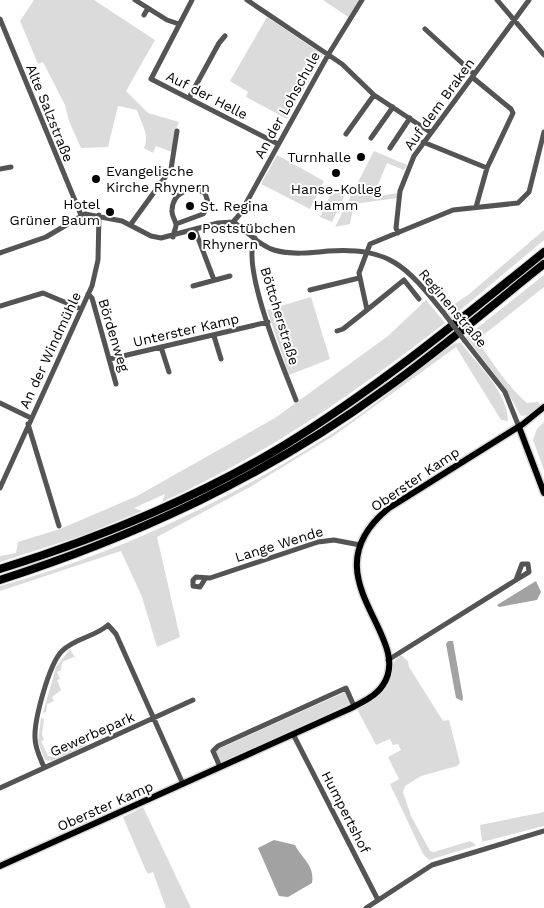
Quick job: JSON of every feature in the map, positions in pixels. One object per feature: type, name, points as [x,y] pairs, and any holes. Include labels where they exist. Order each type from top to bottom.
[{"type":"highway","points":[[0,569],[85,541],[152,513],[234,474],[283,446],[394,370],[544,252]]},
{"type":"highway","points":[[0,580],[124,536],[198,503],[290,453],[384,391],[544,264]]},
{"type":"main road","name":"Oberster Kamp","points":[[0,866],[220,768],[372,696],[382,686],[387,676],[388,660],[358,579],[357,564],[360,545],[370,526],[389,508],[519,427],[544,408]]},
{"type":"main road","points":[[519,427],[544,493]]},
{"type":"street","points":[[135,0],[167,20],[178,24]]},
{"type":"street","name":"Auf der Helle","points":[[192,0],[151,79],[278,144]]},
{"type":"street","points":[[246,0],[328,55],[374,95],[430,132]]},
{"type":"street","name":"An der Lohschule","points":[[233,222],[240,214],[328,55],[362,0]]},
{"type":"street","points":[[497,0],[544,55]]},
{"type":"street","name":"Auf dem Braken","points":[[398,234],[396,228],[400,191],[407,170],[430,132],[529,0]]},
{"type":"street","points":[[144,15],[148,8]]},
{"type":"street","name":"Alte Salzstraße","points":[[0,19],[81,215]]},
{"type":"street","points":[[425,28],[473,76],[513,111],[487,168],[476,207]]},
{"type":"street","points":[[189,98],[219,43],[225,36]]},
{"type":"street","points":[[346,134],[374,95]]},
{"type":"street","points":[[371,138],[393,107]]},
{"type":"street","points":[[390,148],[410,118]]},
{"type":"street","points":[[131,224],[171,169],[177,131]]},
{"type":"street","points":[[367,310],[359,278],[360,268],[373,242],[398,234],[453,210],[518,203],[527,196],[544,132]]},
{"type":"street","points":[[423,142],[487,168]]},
{"type":"street","points":[[0,169],[11,167]]},
{"type":"street","points":[[173,237],[176,224],[172,212],[174,203],[180,194],[194,189],[205,193],[209,206],[204,214],[176,224]]},
{"type":"street","points":[[0,252],[52,235],[81,215],[99,216],[131,224],[156,237],[173,237],[218,223],[233,222]]},
{"type":"street","name":"An der Windmühle","points":[[0,488],[88,294],[98,260],[99,216]]},
{"type":"street","name":"Reginenstraße","points":[[233,222],[267,248],[283,252],[367,251],[386,257],[406,270],[443,312],[505,392],[519,427]]},
{"type":"street","points":[[195,230],[214,280]]},
{"type":"street","name":"Böttcherstraße","points":[[255,238],[251,248],[253,269],[268,322],[296,400]]},
{"type":"street","points":[[193,286],[230,276]]},
{"type":"street","points":[[310,290],[359,278]]},
{"type":"street","points":[[337,331],[343,329],[404,280],[419,299]]},
{"type":"street","points":[[0,306],[43,293],[81,309]]},
{"type":"street","name":"Bördenweg","points":[[88,294],[92,298],[116,384]]},
{"type":"street","name":"Unterster Kamp","points":[[110,359],[268,322]]},
{"type":"street","points":[[214,336],[221,359]]},
{"type":"street","points":[[162,347],[169,372]]},
{"type":"street","points":[[0,403],[30,421],[59,526]]},
{"type":"street","name":"Lange Wende","points":[[205,579],[318,542],[343,540],[360,545]]},
{"type":"street","points":[[388,660],[516,580]]},
{"type":"street","points":[[44,767],[36,748],[34,733],[52,666],[62,650],[101,631],[108,625],[116,634],[183,784]]},
{"type":"street","points":[[220,768],[213,751],[218,746],[346,688],[354,706]]},
{"type":"street","name":"Gewerbepark","points":[[0,788],[193,700]]},
{"type":"street","name":"Humpertshof","points":[[293,734],[378,900]]},
{"type":"street","points":[[366,908],[435,864],[544,831]]},
{"type":"shaded area","points":[[34,0],[94,0],[155,40],[126,91],[148,113],[179,122],[174,134],[172,152],[156,146],[153,153],[144,148],[146,138],[137,110],[118,106],[108,147],[81,148],[69,121],[65,105],[43,62],[38,64],[20,21]]},
{"type":"shaded area","points":[[323,0],[360,0],[348,17]]},
{"type":"shaded area","points":[[267,17],[323,55],[287,119],[246,97],[248,92],[230,81]]},
{"type":"shaded area","points":[[374,151],[407,165],[404,170],[387,163],[378,185],[379,196],[398,193],[397,198],[354,204],[350,224],[335,227]]},
{"type":"shaded area","points":[[277,155],[324,181],[310,209],[261,184]]},
{"type":"shaded area","points":[[333,189],[345,195],[332,222],[320,217]]},
{"type":"shaded area","points":[[544,230],[544,240],[451,318],[445,310],[468,295]]},
{"type":"shaded area","points":[[544,275],[544,287],[477,340],[512,389],[527,403],[538,402],[541,406],[528,415],[521,416],[505,388],[466,337]]},
{"type":"shaded area","points":[[311,297],[330,359],[289,375],[267,310]]},
{"type":"shaded area","points":[[426,300],[445,323],[378,374],[309,421],[237,464],[162,502],[165,494],[134,508],[142,511],[84,535],[0,562],[0,556],[16,553],[18,542],[60,529],[137,496],[275,418],[388,336]]},
{"type":"shaded area","points":[[456,343],[461,343],[491,379],[503,399],[508,421],[501,420],[456,347],[335,435],[250,487],[157,537],[180,637],[157,647],[142,597],[121,551],[0,591],[0,586],[44,573],[130,541],[214,502],[255,480],[347,424],[442,351]]},
{"type":"shaded area","points":[[544,422],[544,470],[533,440],[537,429]]},
{"type":"shaded area","points":[[536,581],[541,592],[537,600],[499,607],[497,605]]},
{"type":"shaded area","points":[[448,641],[453,641],[462,701],[456,698],[446,644]]},
{"type":"shaded area","points":[[70,649],[76,659],[74,657],[62,662],[61,670],[57,672],[60,679],[57,680],[61,690],[52,697],[54,701],[47,704],[46,712],[43,713],[56,667]]},
{"type":"shaded area","points":[[401,655],[408,661],[409,667],[443,721],[449,720],[460,763],[457,766],[421,776],[405,786],[403,792],[411,816],[430,851],[434,852],[470,841],[475,844],[475,846],[429,860],[423,854],[390,784],[399,779],[388,757],[401,750],[398,744],[393,745],[390,739],[376,745],[358,711],[358,707],[384,687],[394,663]]},
{"type":"shaded area","points":[[345,692],[351,703],[220,763],[214,751]]},
{"type":"shaded area","points":[[41,718],[44,719],[42,734],[44,740],[41,741],[48,756],[52,757],[84,743],[87,745],[52,761],[45,760],[38,742]]},
{"type":"shaded area","points":[[143,807],[191,908],[166,908],[153,872],[148,874],[146,871],[123,817]]},
{"type":"shaded area","points":[[544,812],[544,826],[482,842],[480,825]]},
{"type":"shaded area","points":[[274,840],[295,845],[312,871],[312,883],[288,897],[279,896],[258,848]]},
{"type":"place","name":"Turnhalle","points":[[361,157]]},
{"type":"place","name":"Hanse-Kolleg Hamm","points":[[336,173]]},
{"type":"place","name":"Evangelische Kirche Rhynern","points":[[96,179]]},
{"type":"place","name":"St. Regina","points":[[190,206]]},
{"type":"place","name":"Hotel Grüner Baum","points":[[110,212]]},
{"type":"place","name":"Poststübchen Rhynern","points":[[192,236]]}]
